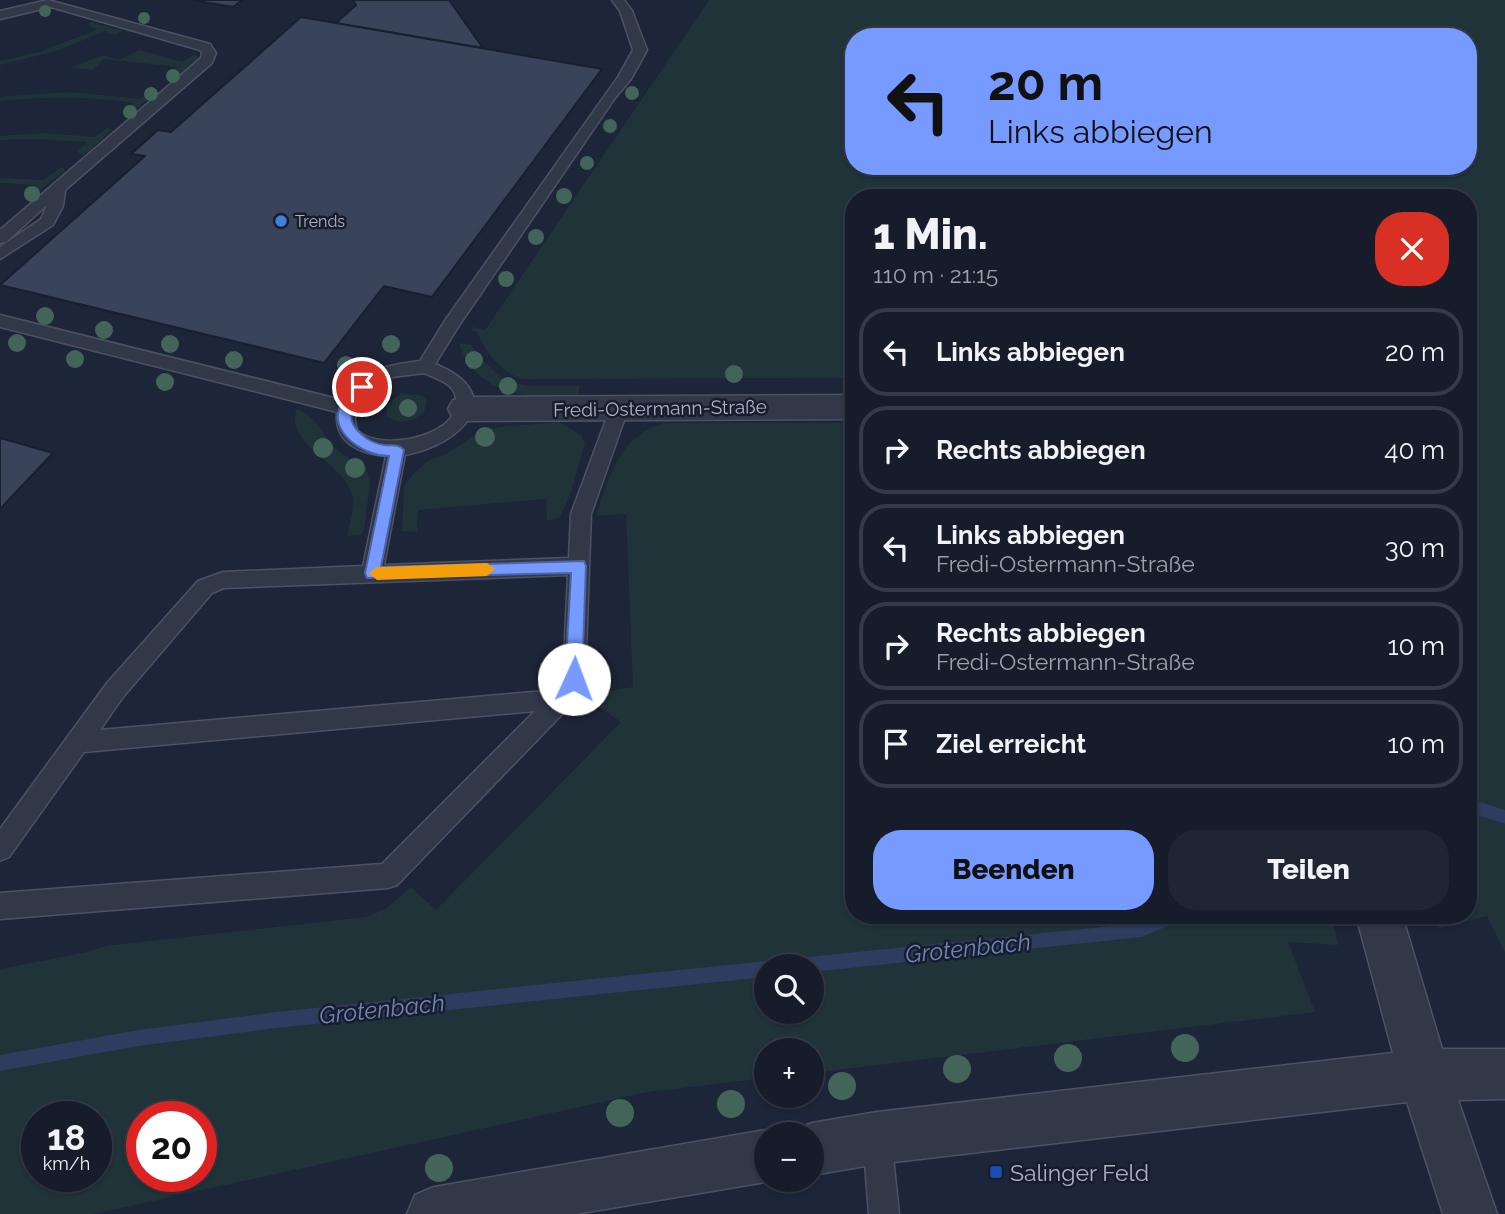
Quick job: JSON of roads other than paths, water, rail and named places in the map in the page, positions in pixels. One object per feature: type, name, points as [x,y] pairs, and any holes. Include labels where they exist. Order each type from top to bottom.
[{"type":"street","name":"Fredi-Ostermann-Straße","points":[[465,410],[845,407]]},
{"type":"street","points":[[1382,924],[1424,1075],[1470,1214]]},
{"type":"street","points":[[824,1147],[877,1138],[1424,1075],[1505,1074]]},
{"type":"street","points":[[434,1214],[566,1201],[754,1159]]},
{"type":"lane","points":[[425,367],[452,323],[610,95],[624,79],[640,50],[626,11],[618,0]]},
{"type":"lane","points":[[0,15],[51,3],[205,47],[209,52],[207,60],[0,238]]},
{"type":"lane","points":[[0,254],[47,222],[58,188]]},
{"type":"lane","points":[[0,321],[345,407]]},
{"type":"lane","points":[[425,367],[445,372],[461,385],[466,396],[465,410],[442,436],[426,444],[384,451],[364,445],[351,433],[344,419],[345,407],[362,387],[377,376],[425,367]]},
{"type":"lane","points":[[0,906],[388,876],[562,699],[574,679],[581,514],[619,409]]},
{"type":"lane","points":[[372,573],[397,450]]},
{"type":"lane","points":[[0,849],[115,690],[205,587],[223,580],[579,566]]},
{"type":"lane","points":[[78,742],[562,699]]},
{"type":"lane","points":[[877,1138],[884,1214]]},
{"type":"waterway","name":"Grotenbach","points":[[1477,808],[1505,817]]},
{"type":"waterway","name":"Grotenbach","points":[[824,963],[1142,930],[1156,924]]},
{"type":"waterway","name":"Grotenbach","points":[[0,1063],[139,1038],[276,1020],[754,970]]},
{"type":"place","name":"Trends","points":[[281,221]]},
{"type":"place","name":"Salinger Feld","points":[[996,1172]]}]
